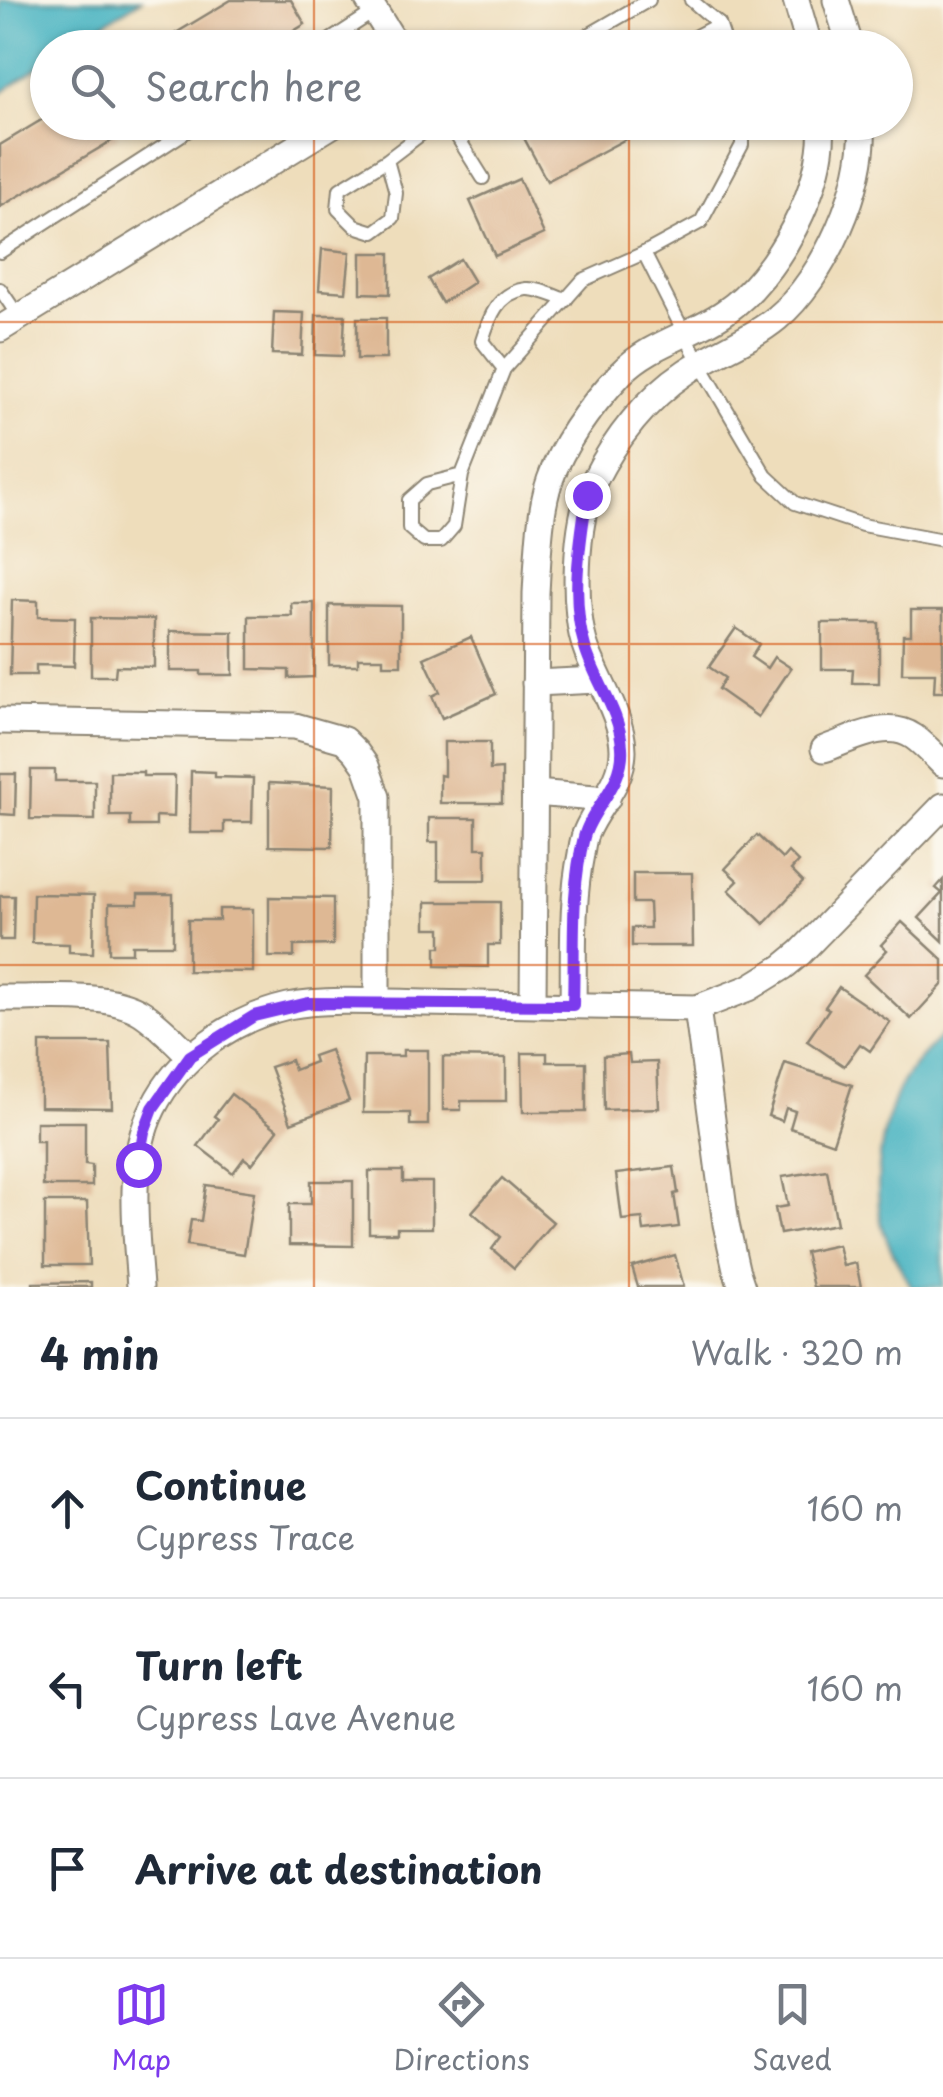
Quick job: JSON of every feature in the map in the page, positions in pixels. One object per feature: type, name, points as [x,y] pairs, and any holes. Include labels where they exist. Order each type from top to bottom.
[{"type":"street","points":[[796,0],[805,30]]},
{"type":"street","points":[[836,0],[845,30]]},
{"type":"street","points":[[372,6],[387,30]]},
{"type":"street","points":[[10,323],[309,140]]},
{"type":"street","points":[[533,1004],[536,593],[548,484],[576,429],[624,370],[651,348],[724,313],[752,291],[776,262],[810,194],[820,140]]},
{"type":"street","points":[[573,1005],[576,881],[586,832],[619,772],[623,750],[618,723],[584,645],[577,594],[587,495],[624,432],[670,383],[778,317],[810,284],[848,209],[860,140]]},
{"type":"street","points":[[535,683],[598,680]]},
{"type":"street","points":[[0,721],[294,726],[344,740],[366,766],[377,797],[377,1002]]},
{"type":"street","points":[[824,749],[892,728],[912,736],[943,764]]},
{"type":"street","points":[[535,793],[606,799]]},
{"type":"street","points":[[140,1287],[134,1200],[144,1132],[153,1108],[190,1056],[254,1016],[308,1003],[697,1008],[749,988],[783,968],[943,806]]},
{"type":"street","points":[[0,998],[101,999],[138,1010],[190,1056]]},
{"type":"street","points":[[697,1008],[726,1224],[742,1287]]},
{"type":"lane","points":[[597,30],[649,0]]},
{"type":"lane","points":[[692,0],[720,30]]},
{"type":"lane","points":[[341,30],[372,6]]},
{"type":"lane","points":[[706,30],[718,24]]},
{"type":"lane","points":[[0,252],[173,140]]},
{"type":"lane","points":[[387,160],[396,193],[392,218],[374,232],[355,226],[338,209],[340,190],[414,140]]},
{"type":"lane","points":[[460,140],[484,178]]},
{"type":"lane","points":[[462,475],[427,484],[409,500],[409,528],[424,541],[442,541],[454,526],[462,475],[504,370],[584,280],[701,222],[742,140]]},
{"type":"lane","points":[[644,253],[700,364],[766,476],[795,503],[862,525],[943,540]]},
{"type":"lane","points":[[504,370],[482,341],[490,316],[505,296],[529,288],[566,300]]},
{"type":"lane","points":[[0,289],[10,323]]},
{"type":"water","points":[[0,0],[141,0],[93,30],[30,30],[30,72],[0,94]]},
{"type":"water","points":[[943,1034],[943,1287],[912,1287],[890,1246],[880,1215],[881,1151],[898,1090],[915,1064]]},
{"type":"building","points":[[231,0],[291,0],[305,24],[295,30],[181,30]]},
{"type":"building","points":[[30,127],[30,140],[113,140],[0,207],[0,145]]},
{"type":"building","points":[[525,140],[624,140],[547,181]]},
{"type":"building","points":[[519,179],[544,234],[495,256],[470,201]]},
{"type":"building","points":[[322,249],[350,252],[346,292],[319,290]]},
{"type":"building","points":[[361,253],[390,253],[390,294],[361,293]]},
{"type":"building","points":[[460,259],[474,282],[442,303],[428,279]]},
{"type":"building","points":[[274,312],[304,313],[302,355],[272,354]]},
{"type":"building","points":[[316,315],[345,315],[343,356],[315,355]]},
{"type":"building","points":[[357,318],[386,318],[386,359],[357,359]]},
{"type":"building","points":[[12,600],[38,601],[38,617],[75,618],[74,666],[36,665],[36,675],[10,675]]},
{"type":"building","points":[[291,603],[314,603],[314,677],[289,678],[289,670],[249,669],[249,616],[292,616]]},
{"type":"building","points":[[329,605],[401,606],[401,665],[383,665],[383,658],[358,658],[358,665],[329,665]]},
{"type":"building","points":[[911,610],[943,610],[943,692],[934,692],[935,673],[902,673],[903,635],[911,635]]},
{"type":"building","points":[[91,618],[154,619],[154,667],[116,666],[115,676],[91,676]]},
{"type":"building","points":[[822,623],[879,623],[879,683],[852,683],[853,669],[822,669]]},
{"type":"building","points":[[736,628],[759,644],[751,657],[767,668],[774,657],[791,668],[758,717],[718,689],[725,678],[709,667]]},
{"type":"building","points":[[170,631],[233,632],[233,675],[170,671]]},
{"type":"building","points":[[471,637],[496,694],[442,718],[432,696],[440,692],[424,658]]},
{"type":"building","points":[[444,742],[490,742],[490,770],[502,769],[502,803],[440,803]]},
{"type":"building","points":[[31,770],[55,770],[55,781],[95,781],[95,820],[30,819]]},
{"type":"building","points":[[191,771],[215,772],[215,777],[253,778],[252,822],[224,822],[224,833],[190,833]]},
{"type":"building","points":[[110,772],[175,776],[174,817],[156,816],[156,826],[130,826],[130,816],[110,816]]},
{"type":"building","points":[[0,774],[16,774],[15,815],[0,814]]},
{"type":"building","points":[[269,783],[333,786],[332,847],[269,846]]},
{"type":"building","points":[[429,818],[476,818],[476,848],[486,848],[486,880],[438,880],[438,842],[429,842]]},
{"type":"building","points":[[757,835],[782,859],[788,852],[798,862],[791,870],[803,882],[764,924],[729,890],[738,881],[725,869]]},
{"type":"building","points":[[633,873],[692,873],[693,946],[632,946],[632,928],[650,928],[649,903],[633,903]]},
{"type":"building","points":[[943,880],[943,941],[919,918],[942,893],[936,888]]},
{"type":"building","points":[[33,894],[94,895],[93,953],[69,952],[69,944],[32,943]]},
{"type":"building","points":[[138,894],[173,894],[173,945],[132,945],[132,953],[109,953],[109,904],[138,904]]},
{"type":"building","points":[[0,896],[14,896],[13,940],[0,940]]},
{"type":"building","points":[[269,897],[333,898],[333,945],[294,946],[294,957],[269,957]]},
{"type":"building","points":[[426,902],[500,902],[500,945],[488,945],[488,967],[436,966],[441,928],[426,928]]},
{"type":"building","points":[[219,909],[253,909],[253,972],[188,971],[188,920],[219,920]]},
{"type":"building","points":[[902,922],[943,960],[943,984],[911,1019],[864,975],[887,950],[881,945]]},
{"type":"building","points":[[839,987],[890,1022],[870,1051],[860,1044],[844,1066],[807,1041]]},
{"type":"building","points":[[40,1043],[110,1043],[112,1108],[40,1107]]},
{"type":"building","points":[[330,1050],[349,1101],[291,1123],[270,1067],[291,1060],[294,1070],[315,1062],[313,1056]]},
{"type":"building","points":[[403,1050],[428,1050],[428,1125],[410,1125],[410,1113],[363,1113],[364,1056],[403,1056]]},
{"type":"building","points":[[522,1053],[547,1053],[547,1062],[586,1062],[586,1112],[523,1112]]},
{"type":"building","points":[[629,1054],[630,1063],[657,1062],[659,1108],[604,1110],[603,1056]]},
{"type":"building","points":[[443,1057],[506,1058],[506,1101],[461,1101],[461,1110],[443,1110]]},
{"type":"building","points":[[785,1063],[852,1085],[833,1143],[790,1128],[795,1111],[786,1108],[782,1121],[768,1116]]},
{"type":"building","points":[[231,1094],[278,1130],[252,1164],[244,1158],[233,1173],[198,1146]]},
{"type":"building","points":[[36,1122],[85,1122],[85,1164],[92,1165],[92,1186],[43,1186],[43,1141],[36,1141]]},
{"type":"building","points":[[674,1167],[679,1227],[644,1231],[642,1218],[622,1220],[616,1174]]},
{"type":"building","points":[[827,1170],[837,1224],[780,1234],[775,1208],[788,1206],[782,1177]]},
{"type":"building","points":[[369,1171],[403,1171],[403,1182],[432,1182],[432,1228],[369,1233]]},
{"type":"building","points":[[502,1178],[553,1222],[514,1268],[492,1249],[501,1237],[472,1212]]},
{"type":"building","points":[[311,1181],[353,1181],[353,1246],[289,1245],[289,1204],[311,1204]]},
{"type":"building","points":[[206,1185],[254,1192],[244,1254],[187,1245],[191,1220],[201,1221]]},
{"type":"building","points":[[45,1202],[87,1202],[89,1265],[45,1265]]},
{"type":"building","points":[[838,1245],[843,1266],[856,1263],[861,1287],[813,1287],[805,1252]]},
{"type":"building","points":[[675,1255],[684,1287],[638,1287],[632,1267]]},
{"type":"building","points":[[91,1282],[91,1287],[33,1287],[33,1283]]},
{"type":"route","points":[[138,1164],[144,1132],[167,1085],[190,1056],[254,1016],[308,1003],[573,1005],[576,881],[586,832],[619,772],[623,750],[618,723],[584,645],[577,594],[587,495]]}]
